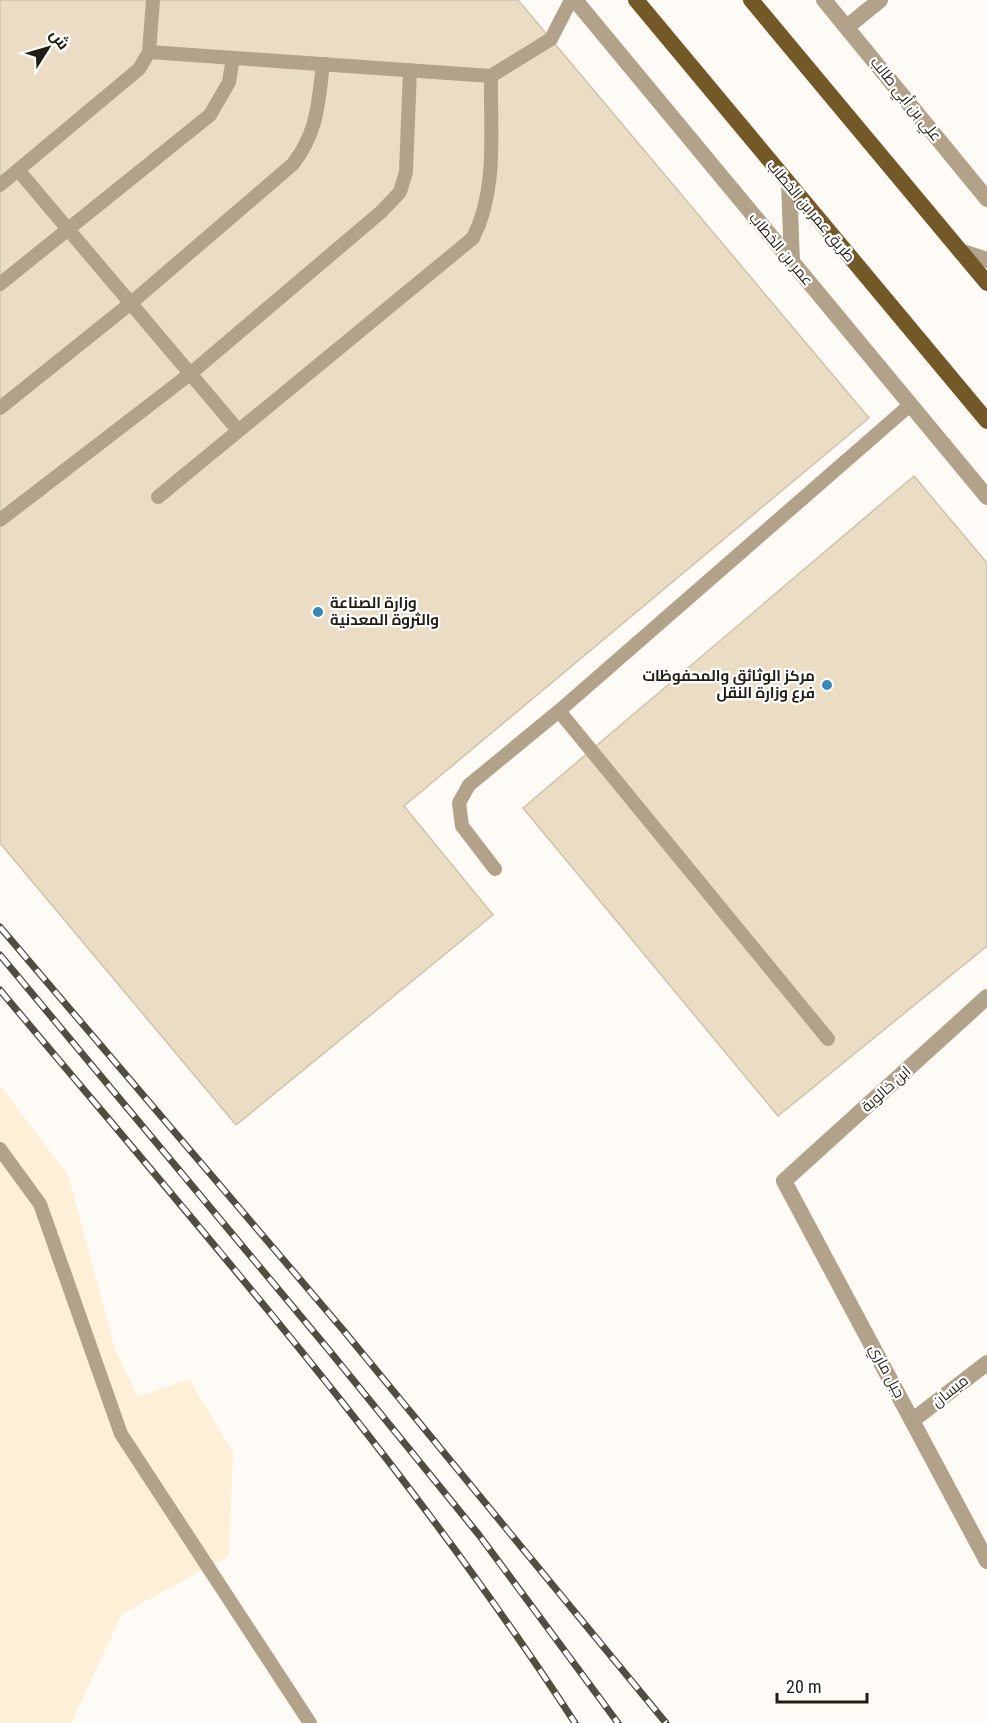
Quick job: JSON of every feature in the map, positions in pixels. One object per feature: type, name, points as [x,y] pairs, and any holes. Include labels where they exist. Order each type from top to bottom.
[{"type":"main road","name":"طريق عمر بن الخطاب","points":[[636,0],[987,421]]},
{"type":"main road","points":[[751,0],[987,283]]},
{"type":"street","name":"عمر بن الخطاب","points":[[575,0],[987,497]]},
{"type":"street","name":"علي بن أبي طالب","points":[[824,0],[987,199]]},
{"type":"street","points":[[847,27],[880,0]]},
{"type":"street","points":[[789,184],[792,262]]},
{"type":"street","points":[[960,251],[987,261]]},
{"type":"street","name":"ابن خالوية","points":[[784,1181],[987,997]]},
{"type":"street","name":"جبل ماري","points":[[784,1181],[987,1561]]},
{"type":"street","name":"ميسان","points":[[913,1420],[987,1362]]},
{"type":"lane","points":[[0,185],[139,69],[149,52],[153,0]]},
{"type":"lane","points":[[149,52],[491,76],[551,39],[571,0]]},
{"type":"lane","points":[[0,284],[210,115],[229,82],[233,58]]},
{"type":"lane","points":[[0,408],[131,303],[293,164],[307,145],[315,123],[324,64]]},
{"type":"lane","points":[[0,520],[190,374],[381,212],[400,192],[406,172],[410,70]]},
{"type":"lane","points":[[158,496],[473,238],[485,215],[489,193],[491,76]]},
{"type":"lane","points":[[18,170],[237,429]]},
{"type":"lane","points":[[495,869],[462,825],[459,803],[469,785],[559,711],[910,405]]},
{"type":"lane","points":[[559,711],[828,1040]]},
{"type":"lane","points":[[0,1149],[40,1204],[121,1434],[310,1723]]},
{"type":"shaded area","points":[[0,1085],[68,1175],[115,1349],[138,1397],[189,1379],[233,1452],[229,1556],[122,1614],[71,1723],[0,1723]]},
{"type":"building","points":[[0,0],[88,0],[63,21],[74,36],[0,95]]},
{"type":"building","points":[[0,0],[88,0],[63,21],[74,36],[0,95]]},
{"type":"building","name":"وزارة الصناعة والثروة المعدنية","points":[[0,0],[518,0],[869,418],[404,806],[493,915],[236,1125],[0,843]]},
{"type":"building","name":"مركز الوثائق والمحفوظات فرع وزارة النقل","points":[[914,476],[987,563],[987,946],[778,1116],[523,808]]},
{"type":"railway","points":[[0,927],[344,1331],[666,1723]]},
{"type":"railway","points":[[0,955],[328,1349],[479,1535],[618,1723]]},
{"type":"railway","points":[[0,990],[225,1258],[371,1439],[510,1626],[575,1723]]},
{"type":"place","name":"وزارة الصناعة والثروة المعدنية","points":[[318,612]]},
{"type":"place","name":"مركز الوثائق والمحفوظات فرع وزارة النقل","points":[[827,685]]}]
